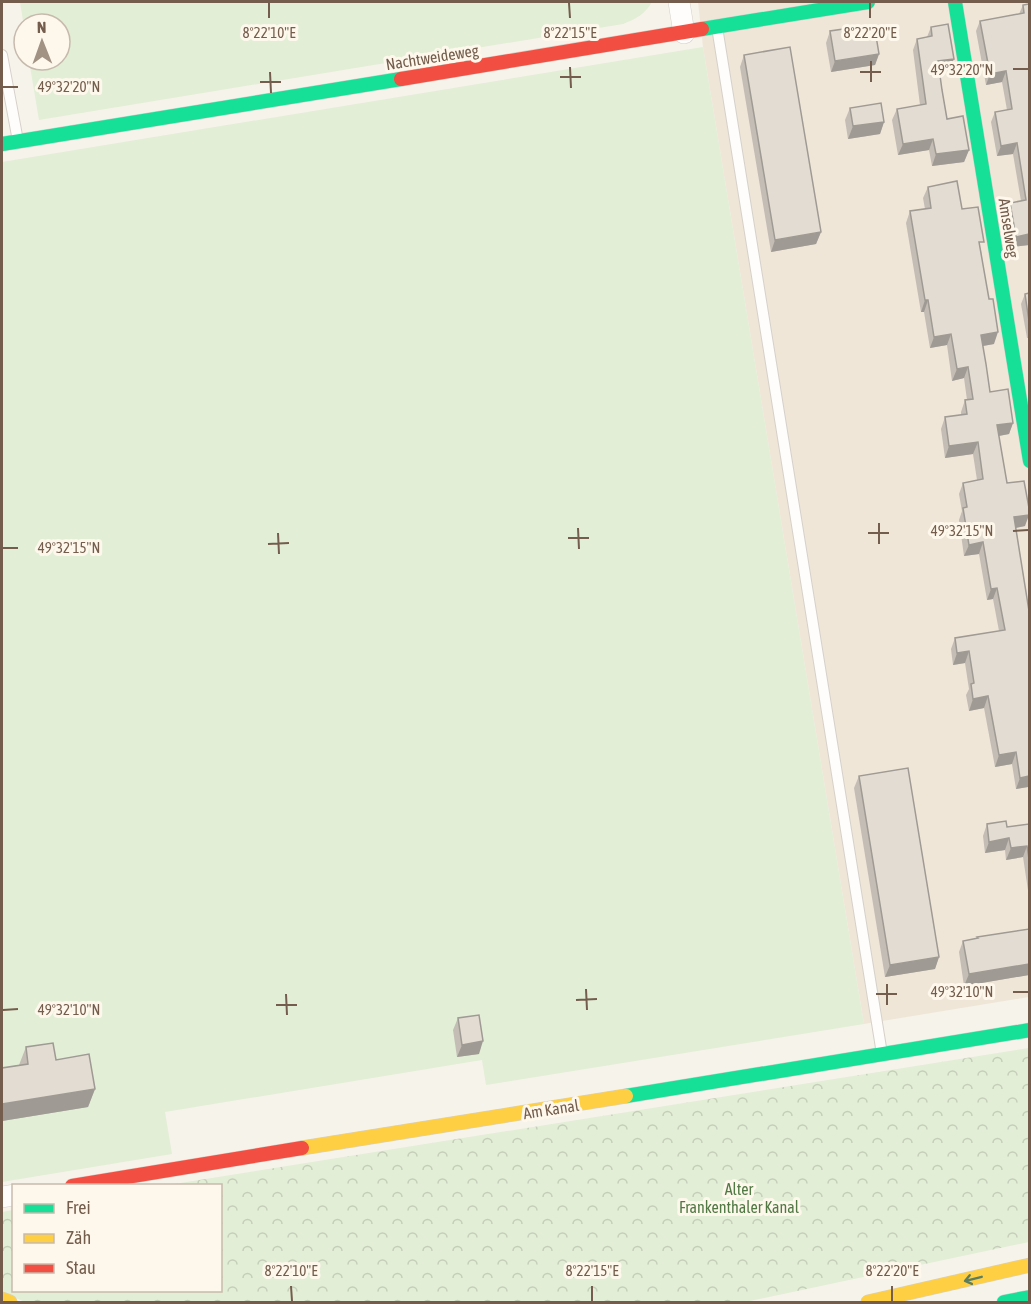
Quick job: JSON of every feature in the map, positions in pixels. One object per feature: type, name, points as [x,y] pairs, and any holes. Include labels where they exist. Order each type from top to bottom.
[{"type":"main road","name":"Nachtweideweg","points":[[2,144],[868,2]]},
{"type":"main road","name":"Amselweg","points":[[955,2],[1029,461]]},
{"type":"main road","name":"Am Kanal","points":[[78,1184],[883,1058],[1029,1030]]},
{"type":"main road","points":[[868,1302],[1029,1265]]},
{"type":"main road","points":[[1004,1302],[1029,1297]]},
{"type":"main road","points":[[2,1299],[9,1302]]},
{"type":"street","points":[[678,2],[684,33]]},
{"type":"lane","points":[[717,27],[883,1058]]},
{"type":"lane","points":[[2,55],[18,141]]},
{"type":"shaded area","points":[[698,2],[1029,2],[1029,997],[864,1024],[703,47]]},
{"type":"green space","points":[[20,2],[652,2],[640,16],[623,24],[39,120],[31,72],[72,72],[72,12],[22,12]]},
{"type":"green space","points":[[703,47],[864,1024],[486,1085],[482,1060],[165,1112],[172,1154],[2,1182],[2,162]]},
{"type":"green space","name":"Alter Frankenthaler Kanal","points":[[1029,1048],[1029,1242],[745,1302],[25,1302],[2,1292],[2,1212],[12,1210],[12,1292],[222,1292],[222,1184],[174,1184]]},
{"type":"building","points":[[1029,4],[1029,234],[1016,237],[1010,203],[1026,200],[1017,143],[1001,146],[995,112],[1012,109],[1006,71],[990,74],[980,21],[1024,13],[1023,5]]},
{"type":"building","points":[[948,24],[954,59],[938,61],[942,90],[947,119],[963,116],[969,150],[936,154],[933,139],[903,144],[897,109],[926,104],[917,39],[932,36],[931,27]]},
{"type":"building","points":[[864,26],[866,37],[876,36],[879,54],[835,61],[830,31]]},
{"type":"building","points":[[790,47],[821,232],[775,240],[744,55]]},
{"type":"building","points":[[881,103],[884,122],[853,126],[850,108]]},
{"type":"building","points":[[957,181],[962,209],[978,207],[984,242],[979,242],[989,299],[993,299],[998,332],[981,335],[990,392],[1008,389],[1013,423],[997,425],[1007,483],[1024,481],[1029,508],[1029,515],[1014,517],[1029,611],[1029,776],[1020,778],[1016,752],[999,755],[988,696],[973,699],[971,684],[974,683],[969,651],[957,653],[955,638],[1005,630],[997,588],[991,589],[983,542],[969,545],[963,508],[967,507],[963,483],[983,479],[978,442],[949,446],[945,417],[967,414],[965,400],[973,399],[968,367],[957,369],[951,334],[934,337],[928,300],[925,300],[910,211],[931,208],[928,187]]},
{"type":"building","points":[[1029,293],[1029,321],[1025,294]]},
{"type":"building","points":[[908,768],[939,957],[890,965],[859,776]]},
{"type":"building","points":[[1006,821],[1007,827],[1029,824],[1029,859],[1027,846],[1011,848],[1009,838],[989,842],[987,824]]},
{"type":"building","points":[[1029,929],[1029,964],[969,974],[963,941]]},
{"type":"building","points":[[479,1015],[483,1041],[462,1045],[458,1018]]},
{"type":"building","points":[[53,1043],[56,1060],[89,1054],[95,1089],[2,1104],[2,1068],[28,1064],[26,1047]]},
{"type":"traffic: fast","points":[[702,29],[868,2]]},
{"type":"traffic: fast","points":[[955,2],[1030,461]]},
{"type":"traffic: fast","points":[[2,144],[401,79]]},
{"type":"traffic: fast","points":[[626,1096],[1030,1030]]},
{"type":"traffic: fast","points":[[1004,1302],[1030,1297]]},
{"type":"traffic: slow","points":[[302,1148],[626,1096]]},
{"type":"traffic: slow","points":[[868,1302],[1030,1265]]},
{"type":"traffic: slow","points":[[2,1299],[10,1302]]},
{"type":"traffic: jam","points":[[401,79],[702,29]]},
{"type":"traffic: jam","points":[[84,1184],[302,1148]]}]
